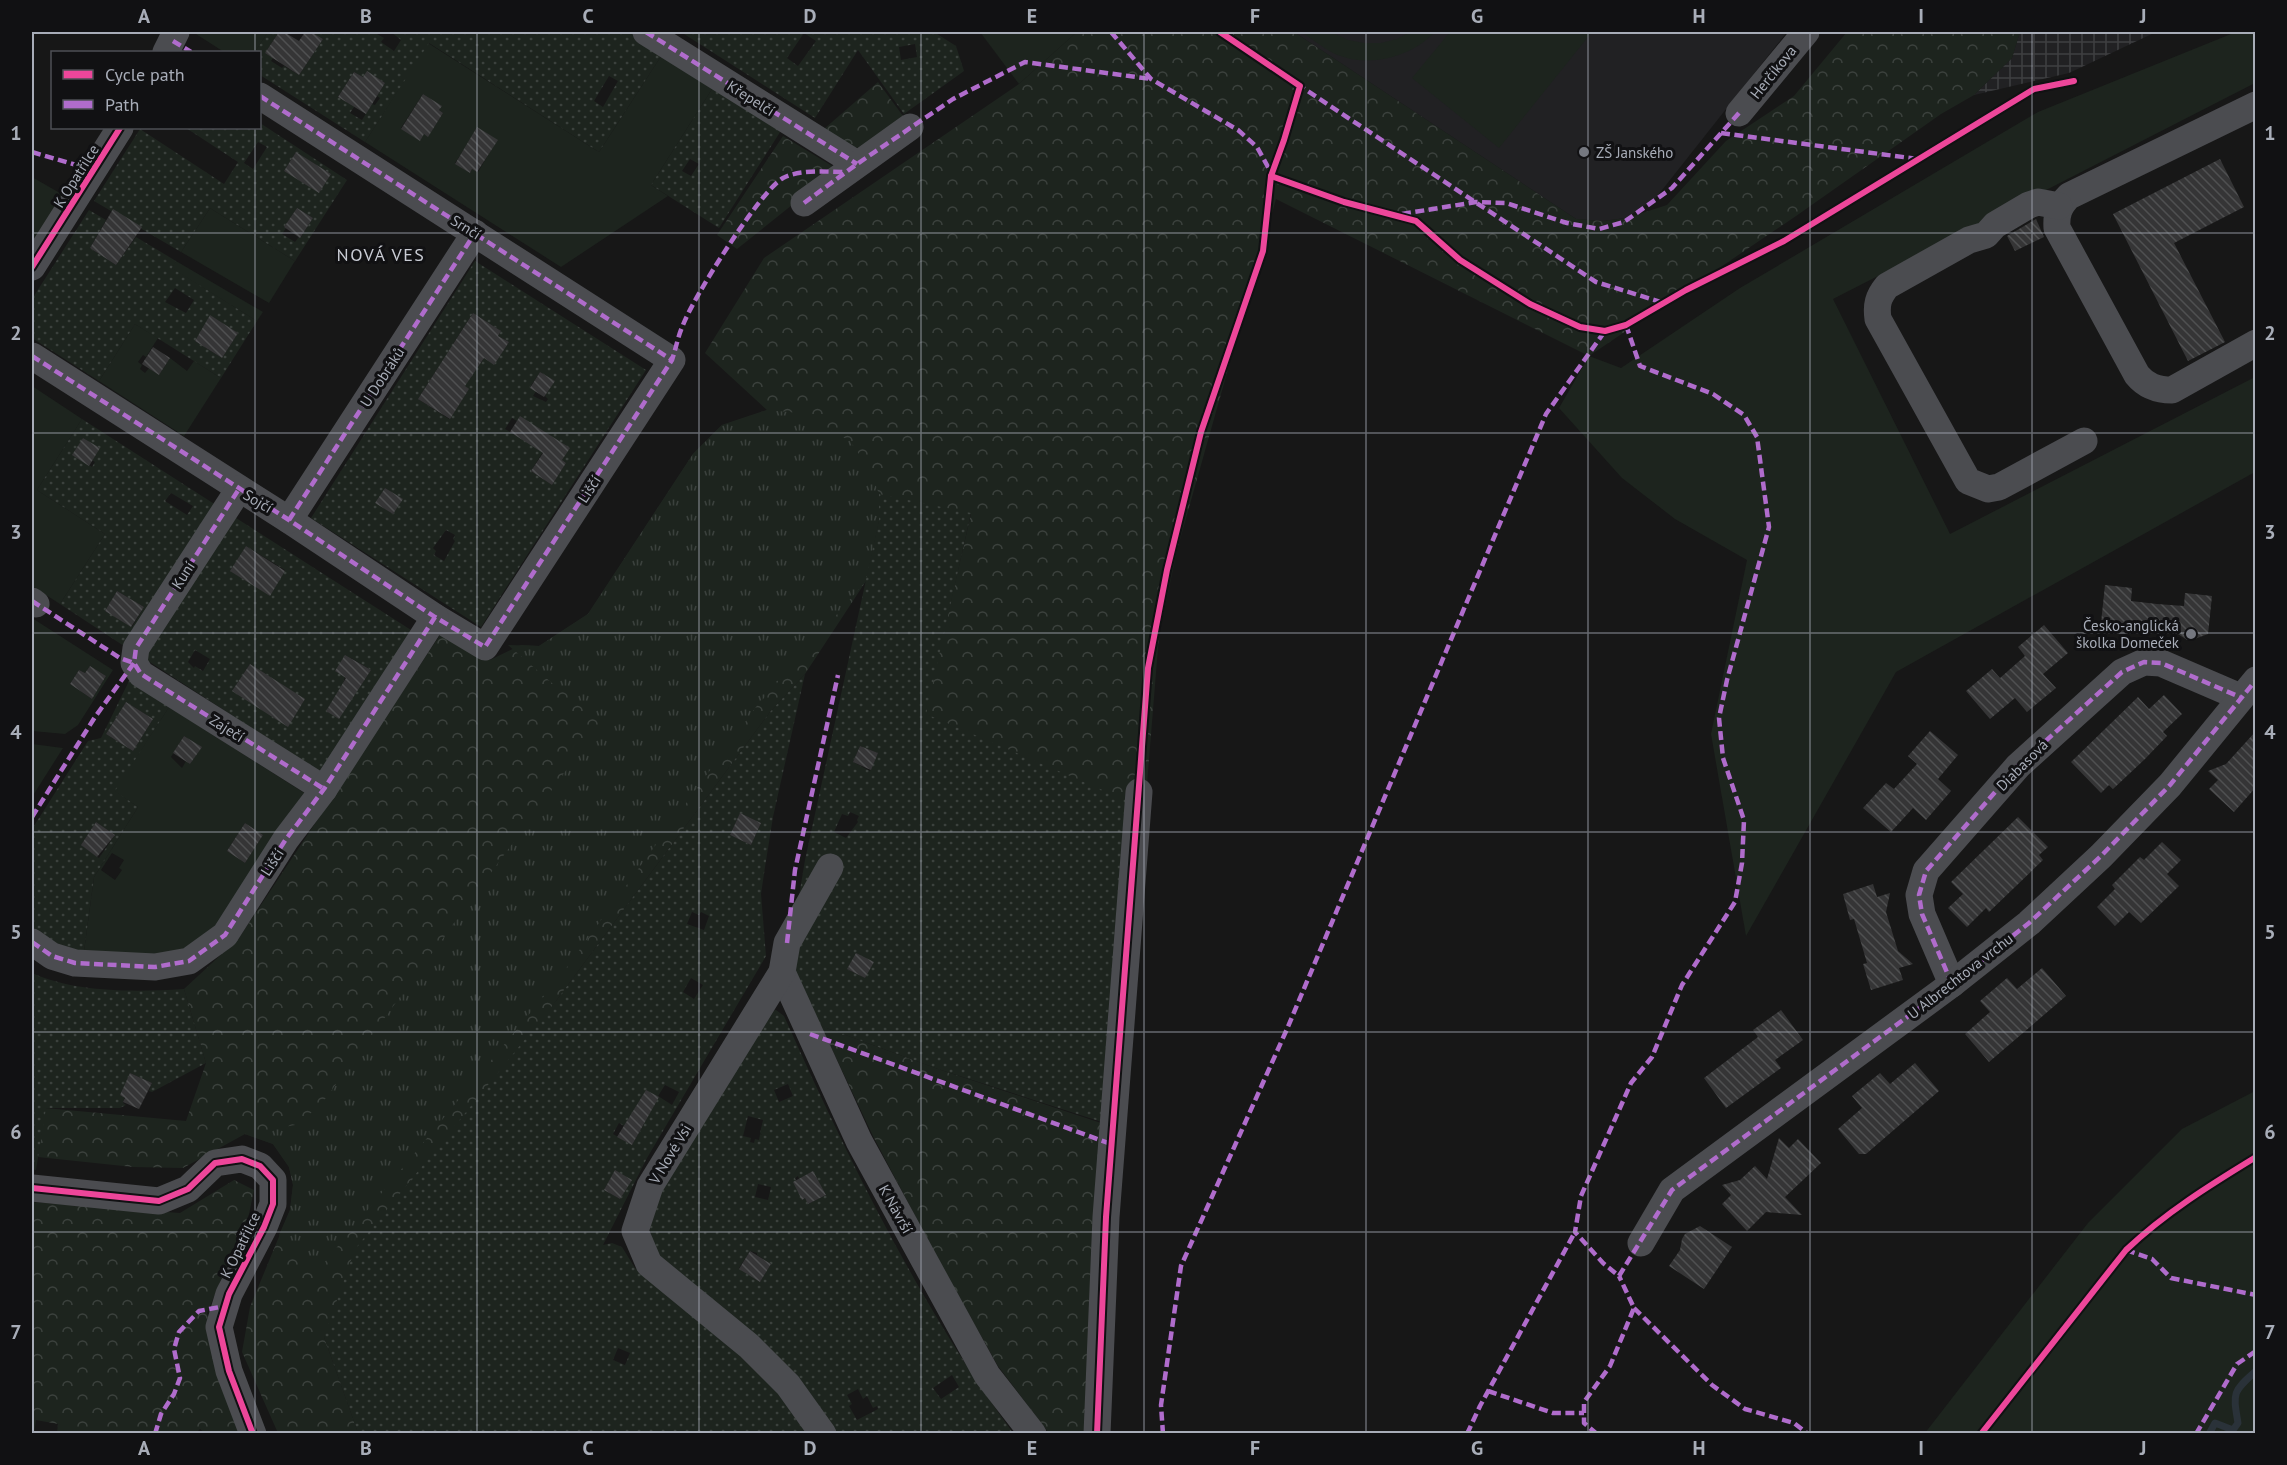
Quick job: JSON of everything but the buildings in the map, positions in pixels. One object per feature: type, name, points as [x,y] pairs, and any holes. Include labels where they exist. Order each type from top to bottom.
[{"type":"street","name":"Křepelčí","points":[[646,32],[857,164]]},
{"type":"street","name":"Herčíkova","points":[[1739,113],[1806,32]]},
{"type":"street","name":"Srnčí","points":[[261,97],[672,360]]},
{"type":"street","points":[[2256,105],[2069,196],[2059,206],[2057,228],[2137,375],[2144,383],[2163,390],[2172,390],[2256,343]]},
{"type":"street","points":[[2256,123],[2256,132]]},
{"type":"street","points":[[804,203],[910,127]]},
{"type":"street","name":"K Opatřilce","points":[[32,267],[119,129]]},
{"type":"street","points":[[2059,206],[2038,202],[2030,205],[1995,225],[1986,235],[1969,240],[1887,286],[1876,306],[1878,319],[1968,481],[1988,489],[1999,487],[2084,441]]},
{"type":"street","name":"U Dobráků","points":[[289,520],[475,233]]},
{"type":"street","name":"Sojčí","points":[[32,356],[485,647]]},
{"type":"street","name":"Liščí","points":[[485,647],[672,360]]},
{"type":"street","name":"Kuní","points":[[134,663],[136,648],[239,489]]},
{"type":"street","name":"Liščí","points":[[32,942],[52,956],[75,963],[155,967],[189,961],[225,935],[286,839],[324,789],[435,617]]},
{"type":"street","name":"Diabasová","points":[[1952,984],[1922,914],[1919,895],[1926,871],[2018,766],[2122,672],[2144,662],[2161,663],[2248,688]]},
{"type":"street","name":"Zaječí","points":[[134,663],[141,674],[324,789]]},
{"type":"street","name":"U Albrechtova vrchu","points":[[1641,1243],[1672,1190],[1952,984],[2028,923],[2101,856],[2170,785],[2248,688]]},
{"type":"street","points":[[1097,1434],[1106,1217],[1139,792]]},
{"type":"street","name":"V Nové Vsi","points":[[823,1434],[788,1385],[749,1346],[649,1264],[635,1231],[650,1186],[782,972],[787,943],[831,867]]},
{"type":"street","name":"K Návrší","points":[[782,972],[859,1142],[987,1375],[1033,1434]]},
{"type":"street","name":"K Opatřilce","points":[[32,1188],[159,1201],[188,1189],[215,1163],[242,1159],[260,1166],[273,1180],[273,1204],[264,1227],[229,1294],[219,1326],[229,1371],[253,1434]]},
{"type":"shaded area","name":"ZŠ Janského","points":[[1294,32],[1787,32],[1655,199],[1626,218],[1603,221],[1576,219]]},
{"type":"shaded area","points":[[2020,32],[2156,32],[2069,73],[1974,95],[2012,58]]},
{"type":"green space","points":[[196,32],[268,32],[256,51],[222,51]]},
{"type":"green space","points":[[268,32],[279,32],[265,53],[273,58],[271,61],[299,75],[323,39],[311,32],[379,32],[377,34],[384,38],[381,42],[394,51],[401,40],[391,32],[630,32],[663,53],[599,152],[429,43],[365,142],[261,76],[261,51],[256,51]],"holes":[[[354,72],[363,77],[367,72],[385,83],[377,96],[380,98],[375,105],[372,104],[362,120],[350,113],[356,104],[350,101],[348,103],[338,97]],[[609,76],[618,81],[603,107],[594,101]]]},
{"type":"green space","points":[[681,32],[934,32],[956,46],[964,71],[904,114],[858,50],[815,118]],"holes":[[[804,33],[816,41],[798,66],[787,58]],[[915,44],[917,57],[901,60],[899,47]]]},
{"type":"green space","points":[[980,32],[1077,32],[1019,84]]},
{"type":"green space","points":[[1077,32],[1294,32],[1576,219],[1603,221],[1627,218],[1667,205],[1726,141],[1794,96],[1847,32],[2020,32],[2012,58],[1974,95],[1941,114],[1796,216],[1589,356],[1276,199],[1177,550],[1159,635],[1145,809],[925,714],[971,514],[879,520],[866,581],[805,674],[770,712],[556,1001],[324,1337],[358,1433],[278,1433],[242,1352],[250,1307],[290,1210],[293,1185],[289,1167],[273,1144],[245,1134],[183,1168],[133,1167],[38,1157],[45,1108],[186,1121],[206,1063],[184,989],[239,938],[440,635],[490,660],[521,645],[539,646],[588,614],[693,454],[722,425],[767,410],[705,353],[764,258],[1019,84]]},
{"type":"green space","points":[[1302,32],[1331,32],[1348,40],[1381,43],[1397,39],[1410,32],[1435,32],[1425,41],[1401,54],[1374,60],[1360,60],[1333,53]]},
{"type":"green space","points":[[1450,32],[1592,32],[1499,148],[1412,78]]},
{"type":"green space","points":[[2236,32],[2255,32],[2255,83],[1833,299],[1950,534],[2255,377],[2255,472],[1896,672],[1746,936],[1711,734],[1747,560],[1675,519],[1622,478],[1559,408],[1589,356],[1621,368],[1740,288],[2038,112]]},
{"type":"green space","points":[[428,43],[599,152],[663,53],[714,86],[651,185],[668,196],[561,267],[365,142]],"holes":[[[423,94],[441,106],[439,110],[443,113],[428,136],[424,134],[419,140],[401,128]],[[478,128],[497,140],[478,172],[472,169],[470,173],[455,163]]]},
{"type":"green space","points":[[878,82],[903,116],[863,148],[847,147],[824,129]]},
{"type":"green space","points":[[714,86],[782,129],[719,228],[651,185]],"holes":[[[690,159],[699,164],[691,176],[682,171]]]},
{"type":"green space","points":[[261,124],[347,180],[295,261],[210,208],[181,252],[94,201],[140,129],[224,184],[238,162],[188,129],[261,129]],"holes":[[[258,142],[267,147],[253,169],[244,163]],[[296,152],[331,174],[319,192],[284,171]],[[297,208],[313,218],[295,242],[282,234]]]},
{"type":"green space","points":[[783,136],[837,169],[737,249],[717,235]]},
{"type":"green space","points":[[32,177],[65,196],[32,249]]},
{"type":"green space","points":[[210,208],[295,261],[269,303],[181,252]]},
{"type":"green space","points":[[89,210],[106,220],[90,248],[116,265],[136,237],[176,261],[172,268],[257,321],[221,378],[135,324],[99,381],[32,338],[32,299]],"holes":[[[175,288],[194,300],[186,313],[165,302]],[[211,316],[238,333],[222,358],[195,341]]]},
{"type":"green space","points":[[176,261],[263,312],[257,321],[171,268]]},
{"type":"green space","points":[[475,261],[646,370],[481,627],[311,518]],"holes":[[[473,313],[501,331],[498,336],[509,342],[494,364],[484,358],[481,363],[453,344]],[[437,369],[469,389],[449,419],[418,399]],[[540,372],[554,381],[545,396],[548,399],[546,402],[533,396],[536,391],[530,387]],[[512,418],[527,427],[520,438],[505,429]],[[552,437],[569,448],[562,460],[566,463],[552,485],[531,471]],[[385,488],[402,499],[393,514],[376,503]],[[446,530],[455,535],[453,539],[455,541],[444,561],[434,555],[436,551],[433,548]]]},
{"type":"green space","points":[[135,324],[158,338],[146,357],[143,355],[138,362],[142,365],[140,369],[145,373],[149,368],[159,375],[170,358],[187,371],[194,361],[221,378],[184,436],[99,381]]},
{"type":"green space","points":[[32,386],[82,419],[37,490],[105,534],[60,604],[32,586]]},
{"type":"green space","points":[[767,410],[799,413],[850,441],[870,470],[879,494],[879,520],[866,581],[756,707],[559,978],[319,1269],[279,1235],[290,1210],[293,1185],[289,1167],[273,1144],[245,1134],[295,1125],[320,1106],[603,720],[553,684],[508,645],[539,646],[588,614],[693,454],[722,425]]},
{"type":"green space","points":[[82,419],[219,507],[127,648],[60,604],[105,534],[37,490]],"holes":[[[83,438],[99,448],[92,460],[95,462],[92,467],[73,455]],[[171,493],[193,506],[187,515],[165,501]],[[117,591],[144,607],[132,627],[105,611]]]},
{"type":"green space","points":[[879,494],[971,513],[926,714],[1128,801],[1105,1123],[938,1069],[821,1026],[786,975],[805,860],[879,520]],"holes":[[[860,746],[878,753],[870,771],[853,762]],[[850,812],[859,816],[858,822],[846,838],[834,832],[842,814],[848,816]],[[873,962],[865,978],[847,969]]]},
{"type":"green space","points":[[233,516],[411,630],[320,772],[142,657]],"holes":[[[246,546],[285,570],[270,595],[231,571]],[[195,650],[210,659],[203,671],[195,666],[194,668],[188,662]],[[351,658],[371,670],[357,691],[343,683]],[[250,664],[268,676],[232,691]],[[288,689],[305,699],[288,726],[271,716]]]},
{"type":"green space","points":[[32,618],[113,670],[78,725],[65,734],[32,731]],"holes":[[[90,666],[106,676],[92,699],[70,684],[79,670],[85,673]]]},
{"type":"green space","points":[[805,674],[773,817],[761,894],[766,956],[647,1158],[603,1245],[612,1243],[622,1247],[635,1268],[746,1349],[816,1433],[358,1433],[324,1337],[355,1249],[556,1001],[770,712]],"holes":[[[740,813],[761,823],[751,845],[730,835]],[[692,912],[699,915],[701,912],[709,916],[704,930],[687,924]],[[691,978],[703,985],[694,999],[683,992]],[[665,1085],[679,1092],[672,1105],[658,1096]],[[630,1116],[644,1124],[632,1145],[613,1134],[619,1123],[624,1126]],[[615,1171],[631,1180],[620,1199],[604,1190]],[[618,1348],[630,1353],[625,1365],[613,1360]]]},
{"type":"green space","points":[[129,681],[169,707],[115,791],[138,807],[94,877],[84,951],[56,947],[32,930],[32,829],[88,741],[101,738]],"holes":[[[126,702],[153,719],[133,751],[106,734]],[[96,822],[115,835],[99,858],[81,845]]]},
{"type":"green space","points":[[169,707],[306,794],[224,921],[179,956],[84,951],[94,877],[138,807],[114,791]],"holes":[[[184,736],[201,747],[190,764],[186,761],[182,768],[171,757]],[[245,823],[263,835],[245,863],[227,851]],[[112,853],[124,860],[119,868],[122,870],[115,880],[101,870]]]},
{"type":"green space","points":[[32,744],[63,748],[32,797]]},
{"type":"green space","points":[[32,973],[49,980],[106,990],[184,989],[206,1063],[152,1092],[149,1091],[152,1083],[130,1073],[123,1103],[126,1105],[120,1108],[46,1108],[36,1170],[32,1169]]},
{"type":"green space","points":[[776,1010],[784,1016],[860,1178],[916,1283],[979,1384],[1013,1433],[832,1433],[662,1262],[654,1246],[650,1230],[651,1213],[668,1174],[769,1011]],"holes":[[[788,1084],[793,1096],[779,1102],[774,1090]],[[748,1116],[763,1120],[760,1133],[762,1135],[760,1134],[759,1140],[755,1139],[754,1143],[750,1142],[751,1138],[743,1136]],[[813,1172],[826,1195],[808,1204],[805,1198],[802,1200],[795,1178],[798,1176],[799,1179]],[[758,1184],[771,1187],[768,1200],[755,1197]],[[750,1251],[757,1253],[771,1264],[760,1282],[739,1268]],[[952,1375],[959,1387],[941,1399],[933,1388]],[[858,1389],[863,1399],[867,1396],[873,1408],[877,1406],[878,1409],[857,1420],[849,1406],[852,1404],[847,1395]]]},
{"type":"green space","points":[[821,1026],[938,1069],[1107,1125],[1096,1433],[1049,1433],[998,1366],[873,1136]]},
{"type":"green space","points":[[2255,1091],[2255,1433],[1925,1433],[2088,1223],[2182,1129]]},
{"type":"green space","points":[[234,1180],[254,1190],[249,1214],[207,1313],[240,1433],[205,1433],[200,1429],[195,1434],[57,1433],[58,1424],[36,1420],[34,1433],[32,1433],[32,1202],[180,1213]]},
{"type":"waterway","points":[[2209,1434],[2215,1423],[2233,1430],[2238,1423],[2236,1394],[2242,1384],[2256,1371]]},
{"type":"marked path","points":[[646,32],[857,164]]},
{"type":"marked path","points":[[1111,32],[1151,79],[1238,130],[1257,147],[1273,176]]},
{"type":"marked path","points":[[173,41],[189,51]]},
{"type":"marked path","points":[[804,203],[953,99],[1025,62],[1151,79]]},
{"type":"marked path","points":[[1297,84],[1596,282],[1664,303]]},
{"type":"marked path","points":[[261,97],[672,360]]},
{"type":"marked path","points":[[1402,214],[1476,202],[1506,203],[1567,223],[1599,229],[1624,222],[1672,188],[1739,113]]},
{"type":"marked path","points":[[1721,133],[1918,159]]},
{"type":"marked path","points":[[32,152],[93,172]]},
{"type":"marked path","points":[[32,356],[485,647],[672,360],[689,311],[728,246],[759,203],[773,187],[790,175],[846,172]]},
{"type":"marked path","points":[[289,520],[475,233]]},
{"type":"marked path","points":[[1626,325],[1640,366],[1713,394],[1744,415],[1757,437],[1769,527],[1727,680],[1719,718],[1723,758],[1744,820],[1742,863],[1735,902],[1682,985],[1652,1057],[1631,1083],[1581,1196],[1575,1232],[1603,1263],[1619,1276],[1672,1190],[1952,984],[2029,923],[2101,856],[2170,785],[2256,680]]},
{"type":"marked path","points":[[1163,1434],[1161,1405],[1181,1266],[1287,1029],[1546,414],[1605,331]]},
{"type":"marked path","points":[[32,817],[95,717],[134,663],[136,648],[239,489]]},
{"type":"marked path","points":[[32,601],[120,658],[134,663],[141,674],[324,789]]},
{"type":"marked path","points":[[32,942],[52,956],[75,963],[155,967],[189,961],[225,935],[286,839],[324,789],[435,617]]},
{"type":"marked path","points":[[1952,984],[1922,914],[1919,895],[1926,871],[2018,766],[2122,672],[2144,662],[2161,663],[2240,697]]},
{"type":"marked path","points":[[787,943],[795,870],[838,675]]},
{"type":"marked path","points":[[810,1034],[1111,1144]]},
{"type":"marked path","points":[[1467,1434],[1575,1232]]},
{"type":"marked path","points":[[2126,1250],[2152,1259],[2171,1278],[2256,1295]]},
{"type":"marked path","points":[[1597,1434],[1584,1423],[1584,1402],[1610,1366],[1634,1308],[1619,1276]]},
{"type":"marked path","points":[[155,1434],[161,1414],[174,1394],[180,1378],[174,1349],[179,1332],[199,1311],[225,1306]]},
{"type":"marked path","points":[[1634,1308],[1712,1385],[1745,1409],[1794,1423],[1808,1434]]},
{"type":"marked path","points":[[2196,1434],[2237,1364],[2256,1351]]},
{"type":"marked path","points":[[1488,1391],[1553,1413],[1584,1413]]},
{"type":"cycle path","points":[[1097,1434],[1106,1217],[1148,668],[1167,570],[1201,432],[1263,251],[1271,176],[1300,86],[1220,32]]},
{"type":"cycle path","points":[[1271,176],[1344,202],[1416,221],[1460,260],[1530,304],[1580,327],[1605,331],[1626,325],[1686,290],[1784,241],[2034,89],[2074,81]]},
{"type":"cycle path","points":[[32,267],[119,129]]},
{"type":"cycle path","points":[[1981,1434],[2126,1250],[2172,1212],[2256,1157]]},
{"type":"cycle path","points":[[32,1188],[159,1201],[188,1189],[215,1163],[242,1159],[260,1166],[273,1180],[273,1204],[264,1227],[229,1294],[219,1327],[229,1371],[253,1434]]},
{"type":"place","name":"ZŠ Janského","points":[[1584,152]]},
{"type":"place","name":"Česko-anglická školka Domeček","points":[[2191,634]]},
{"type":"district","name":"NOVÁ VES","points":[[381,254]]}]
